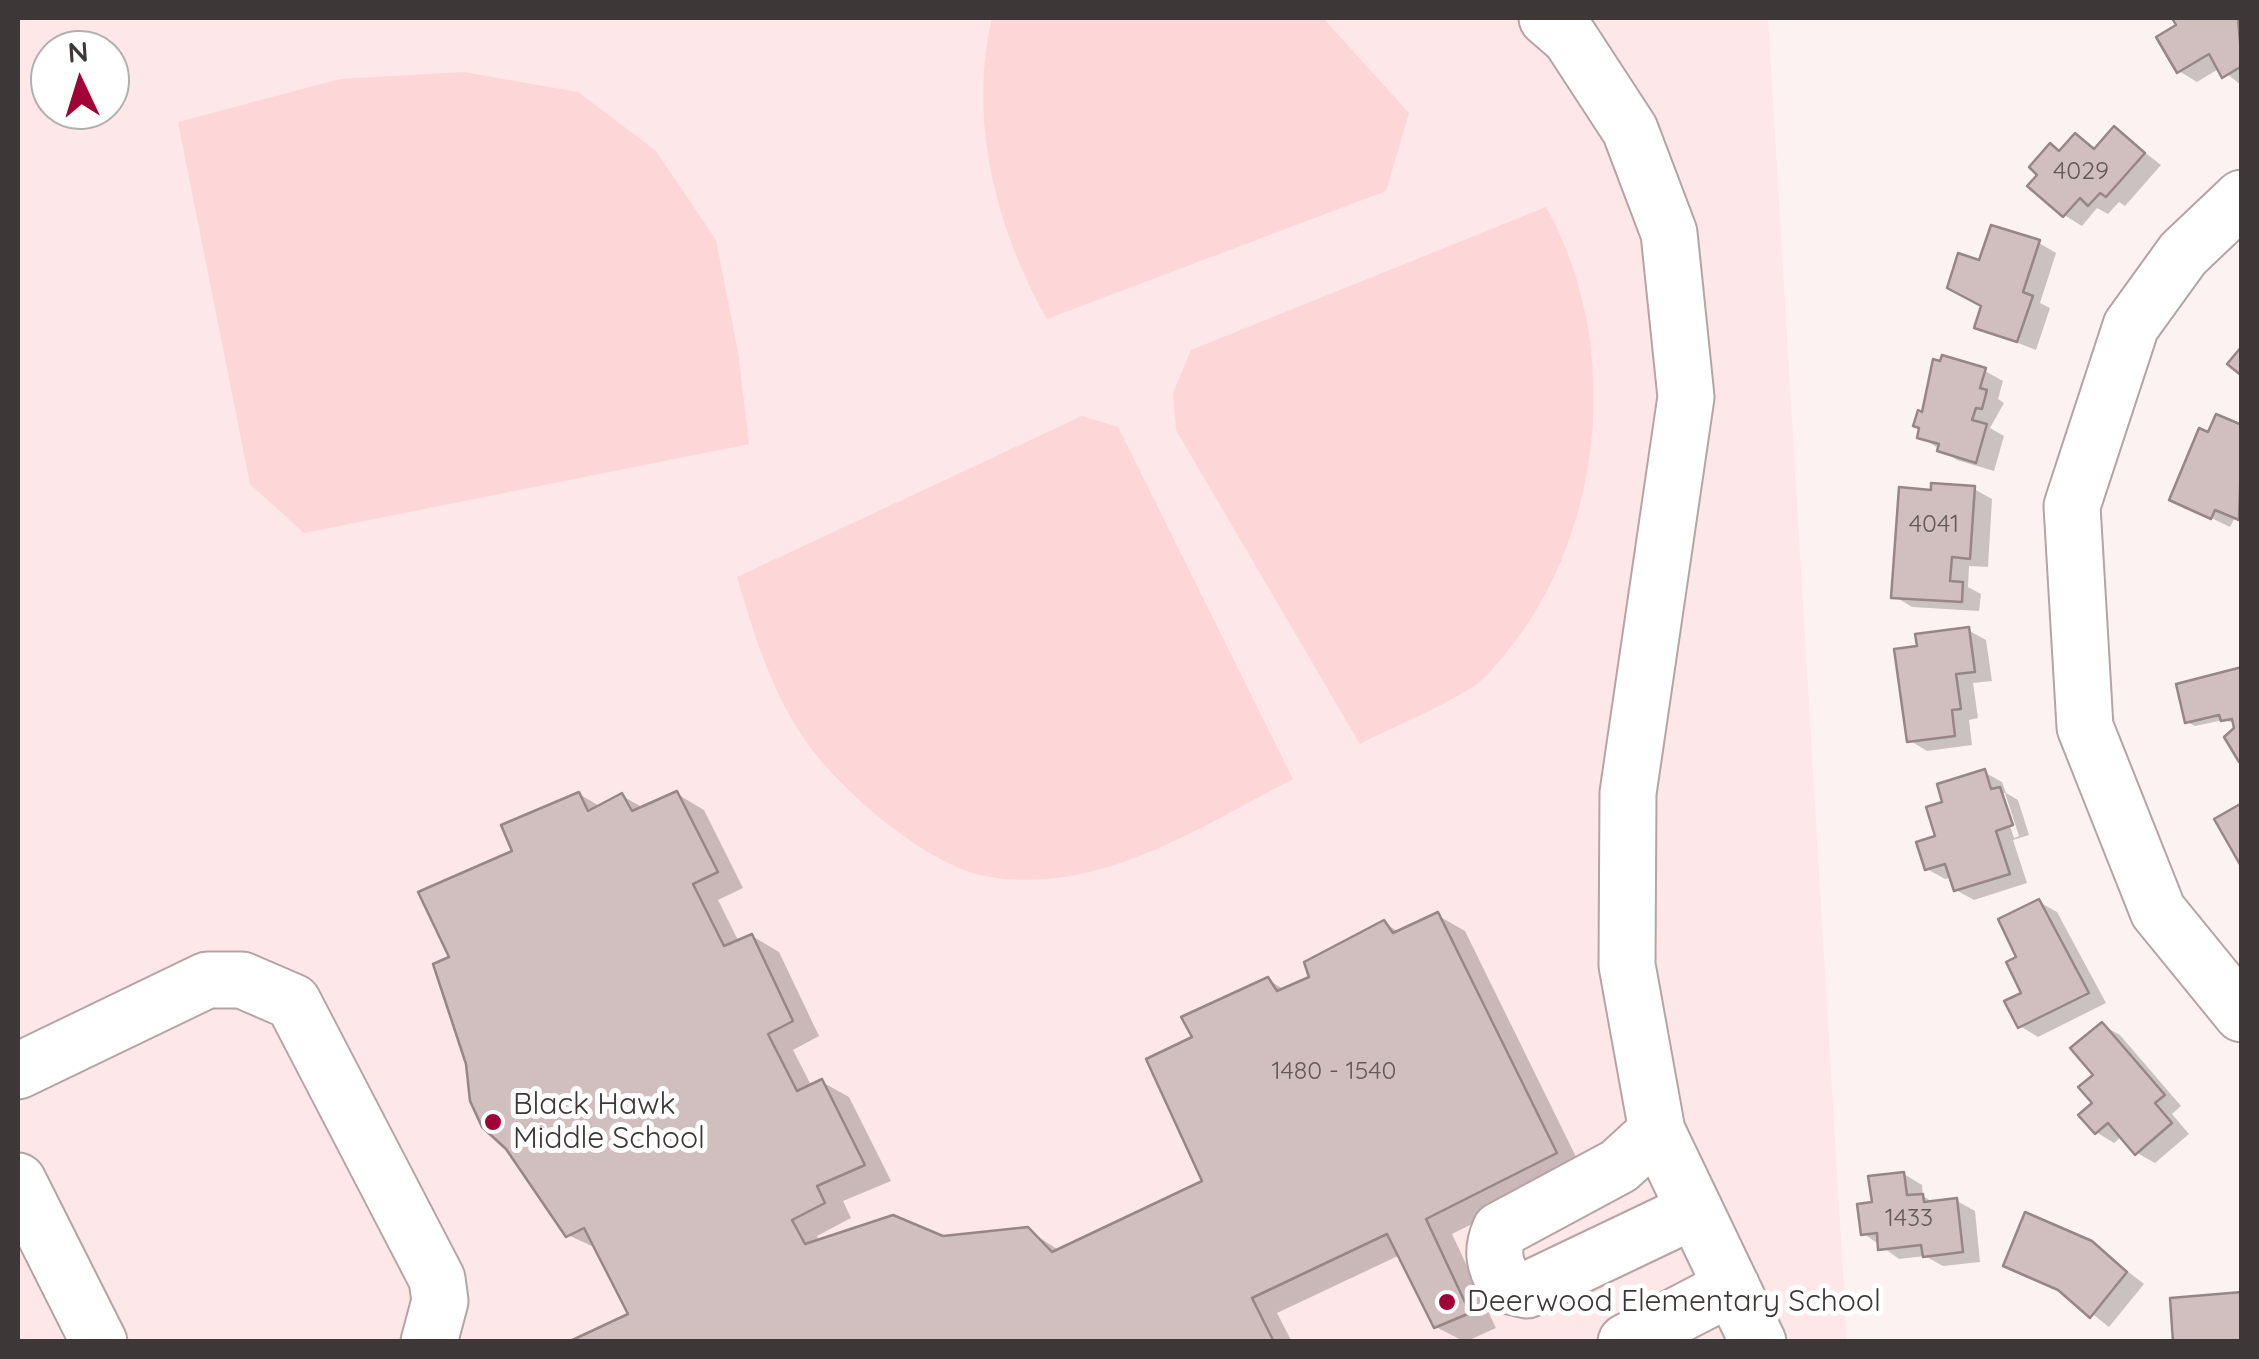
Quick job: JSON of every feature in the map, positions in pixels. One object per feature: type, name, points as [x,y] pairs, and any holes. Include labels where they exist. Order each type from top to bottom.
[{"type":"street","points":[[1546,18],[1570,38],[1630,130],[1669,233],[1686,396],[1628,792],[1627,966],[1657,1131],[1758,1342]]},
{"type":"street","points":[[2242,198],[2183,254],[2130,326],[2072,506],[2086,727],[2158,911],[2242,1014]]},
{"type":"street","points":[[18,1070],[208,980],[242,980],[293,1002],[437,1280],[440,1300],[429,1342]]},
{"type":"street","points":[[1657,1131],[1619,1166],[1500,1230],[1493,1248],[1497,1269],[1506,1285],[1527,1290],[1695,1210]]},
{"type":"street","points":[[18,1181],[99,1342]]},
{"type":"street","points":[[1626,1342],[1732,1288]]},
{"type":"shaded area","points":[[18,18],[1768,18],[1847,1341],[18,1341]]},
{"type":"shaded area","points":[[992,18],[1323,18],[1409,113],[1386,191],[1047,319],[1014,248],[991,173],[983,96]]},
{"type":"shaded area","points":[[463,72],[578,92],[656,151],[716,240],[738,352],[749,444],[304,533],[250,484],[178,122],[340,79]]},
{"type":"shaded area","points":[[1546,207],[1571,264],[1587,324],[1594,387],[1590,450],[1578,512],[1557,571],[1526,626],[1487,675],[1446,702],[1360,744],[1176,430],[1173,393],[1191,350]]},
{"type":"shaded area","points":[[1082,416],[1118,427],[1293,779],[1179,839],[1108,867],[1041,879],[989,877],[950,864],[901,834],[853,794],[813,751],[770,676],[737,577]]},
{"type":"building","points":[[2172,18],[2238,18],[2242,66],[2222,78],[2209,54],[2177,73],[2156,37],[2176,25]]},
{"type":"building","points":[[2114,126],[2145,153],[2106,197],[2100,193],[2088,206],[2080,198],[2063,217],[2027,186],[2037,175],[2029,167],[2050,143],[2059,151],[2075,133],[2094,149]]},
{"type":"building","points":[[1991,225],[2040,240],[2023,292],[2033,296],[2017,342],[1974,328],[1981,306],[1947,288],[1958,253],[1979,260]]},
{"type":"building","points":[[2242,346],[2242,376],[2227,364]]},
{"type":"building","points":[[1942,355],[1986,368],[1980,388],[1987,390],[1982,409],[1976,408],[1972,420],[1987,424],[1976,463],[1937,451],[1939,444],[1917,438],[1919,428],[1913,426],[1918,410],[1922,412],[1933,359],[1940,361]]},
{"type":"building","points":[[2216,414],[2242,425],[2239,520],[2215,510],[2211,519],[2169,500],[2199,428],[2208,432]]},
{"type":"building","points":[[1931,483],[1975,486],[1970,559],[1952,557],[1950,581],[1963,582],[1962,602],[1891,598],[1899,487],[1931,490]]},
{"type":"building","points":[[1969,627],[1975,672],[1956,674],[1961,709],[1952,710],[1955,736],[1907,742],[1894,649],[1917,646],[1915,634]]},
{"type":"building","points":[[2242,667],[2239,762],[2224,737],[2234,728],[2232,719],[2221,721],[2219,715],[2185,723],[2176,684]]},
{"type":"building","points":[[1985,769],[1991,789],[2000,787],[2013,825],[1996,831],[2010,874],[1954,891],[1945,864],[1925,870],[1916,842],[1935,836],[1926,807],[1942,802],[1937,784]]},
{"type":"building","points":[[677,791],[718,872],[693,884],[724,946],[752,934],[793,1021],[768,1034],[797,1091],[822,1079],[865,1165],[817,1186],[825,1203],[792,1220],[805,1244],[893,1215],[943,1236],[1028,1227],[1052,1252],[1202,1181],[1146,1059],[1192,1037],[1181,1017],[1268,977],[1277,991],[1309,977],[1304,962],[1384,920],[1393,933],[1438,912],[1557,1153],[1426,1219],[1470,1313],[1434,1328],[1387,1234],[1252,1298],[1274,1342],[568,1342],[628,1314],[584,1228],[566,1237],[506,1149],[482,1127],[470,1101],[466,1064],[433,964],[449,957],[418,892],[512,851],[501,825],[579,792],[588,811],[622,793],[632,811]]},
{"type":"building","points":[[2242,803],[2242,868],[2214,819]]},
{"type":"building","points":[[2039,899],[2089,993],[2018,1028],[2004,1001],[2021,993],[2006,962],[2016,957],[1998,919]]},
{"type":"building","points":[[2102,1022],[2165,1095],[2155,1103],[2172,1123],[2135,1155],[2108,1123],[2095,1134],[2078,1115],[2092,1103],[2078,1087],[2093,1075],[2070,1048]]},
{"type":"building","points":[[1904,1172],[1907,1195],[1923,1194],[1924,1202],[1957,1198],[1963,1252],[1923,1257],[1921,1245],[1878,1250],[1877,1233],[1861,1235],[1857,1204],[1872,1202],[1868,1176]]},
{"type":"building","points":[[2025,1212],[2092,1241],[2127,1272],[2090,1318],[2058,1290],[2003,1266]]},
{"type":"building","points":[[2242,1292],[2242,1342],[2173,1342],[2170,1298]]},
{"type":"place","name":"Black Hawk Middle School","points":[[493,1122]]},
{"type":"place","name":"Deerwood Elementary School","points":[[1447,1302]]}]
